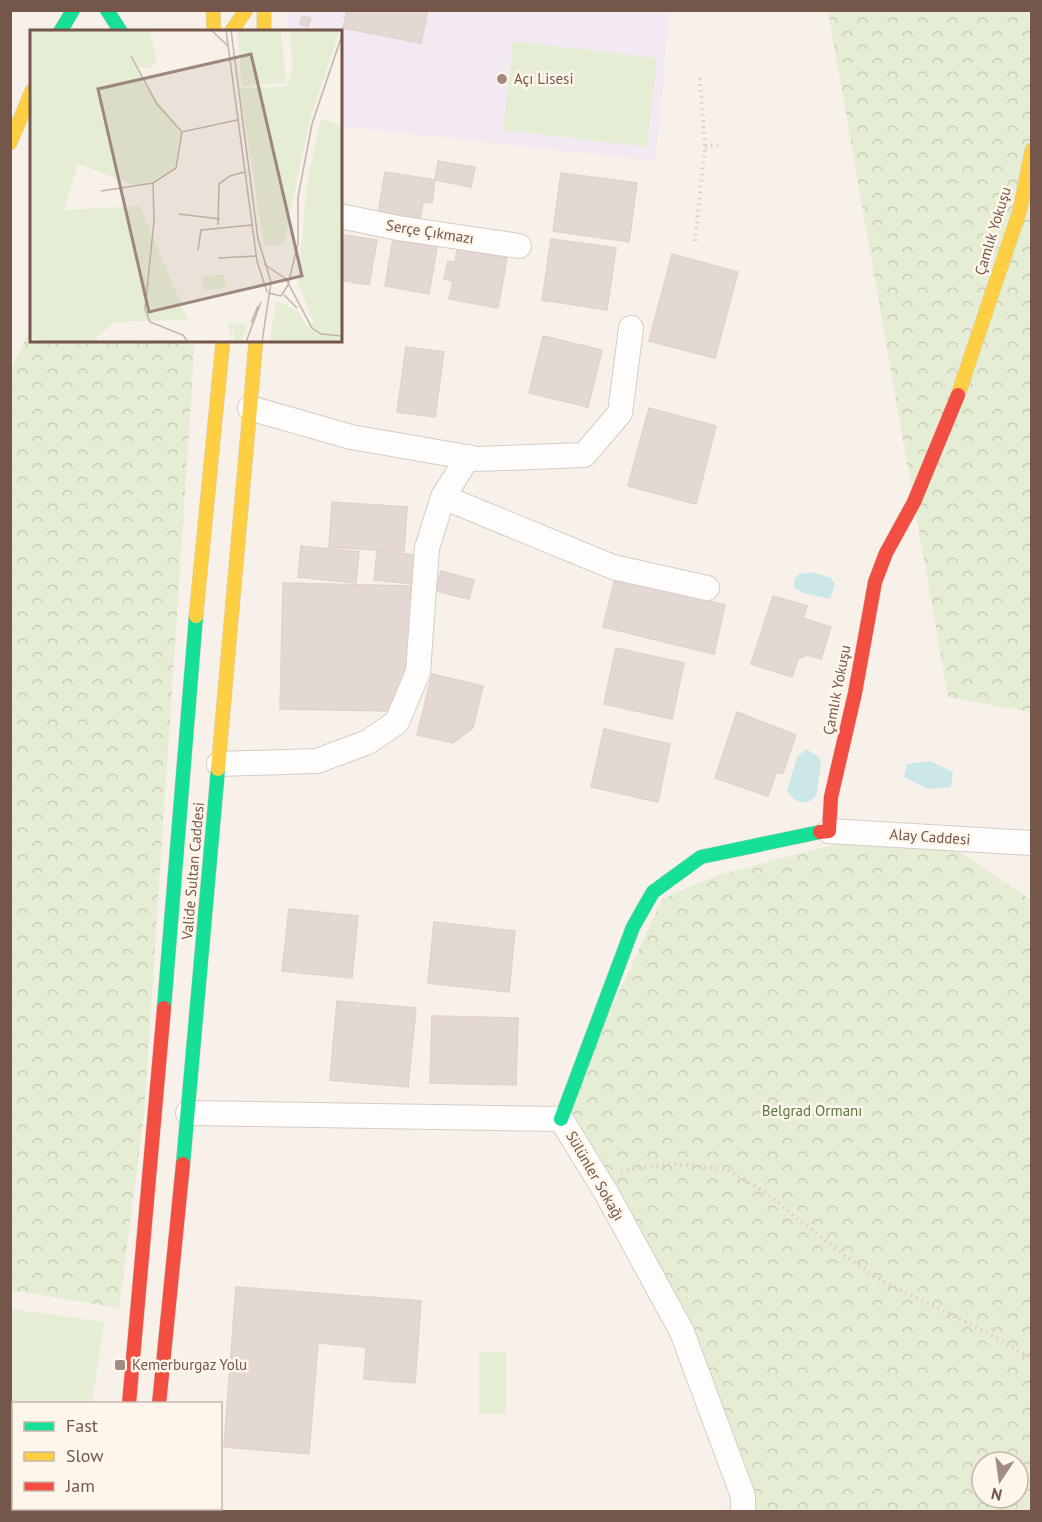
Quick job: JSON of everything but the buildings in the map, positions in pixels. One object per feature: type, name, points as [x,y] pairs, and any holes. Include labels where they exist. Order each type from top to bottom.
[{"type":"main road","points":[[61,30],[73,10]]},
{"type":"main road","points":[[107,10],[120,30]]},
{"type":"main road","points":[[213,10],[214,30]]},
{"type":"main road","points":[[232,30],[246,10]]},
{"type":"main road","points":[[264,10],[264,30]]},
{"type":"main road","points":[[10,143],[30,96]]},
{"type":"main road","name":"Çamlık Yokuşu","points":[[829,831],[831,797],[855,693],[875,582],[886,553],[914,502],[966,374],[1020,210],[1032,150]]},
{"type":"main road","name":"Valide Sultan Caddesi","points":[[129,1402],[154,1135],[184,737],[223,342]]},
{"type":"main road","name":"Valide Sultan Caddesi","points":[[159,1402],[188,1113],[256,342]]},
{"type":"main road","points":[[561,1119],[633,927],[653,892],[700,857],[769,841],[829,831]]},
{"type":"street","name":"Serçe Çıkmazı","points":[[342,216],[398,228],[519,246]]},
{"type":"street","points":[[250,408],[351,437],[478,459],[585,455],[620,413],[632,328]]},
{"type":"street","points":[[219,764],[317,761],[368,742],[397,722],[418,672],[427,548],[443,497],[468,457]]},
{"type":"street","points":[[443,497],[613,567],[707,588]]},
{"type":"street","name":"Alay Caddesi","points":[[829,831],[1032,843]]},
{"type":"street","name":"Sülünler Sokağı","points":[[188,1113],[561,1119],[597,1177],[682,1332],[743,1497],[743,1512]]},
{"type":"path","points":[[695,241],[705,147],[700,78]]},
{"type":"path","points":[[705,147],[719,145]]},
{"type":"path","points":[[597,1177],[629,1169],[671,1164],[726,1169],[766,1193],[845,1256],[884,1282],[990,1334],[1032,1359]]},
{"type":"shaded area","name":"Açı Lisesi","points":[[284,11],[669,11],[656,161],[342,126],[342,30],[286,30],[289,12]]},
{"type":"green space","points":[[828,11],[1031,11],[1031,712],[948,697]]},
{"type":"green space","points":[[513,41],[657,58],[647,147],[503,130]]},
{"type":"green space","points":[[30,330],[30,342],[195,342],[144,1115],[119,1308],[11,1290],[10,371]]},
{"type":"green space","name":"Belgrad Ormanı","points":[[832,845],[951,846],[1031,900],[1031,1511],[745,1511],[682,1332],[561,1119],[662,899],[718,875]]},
{"type":"green space","points":[[11,1309],[104,1322],[92,1402],[12,1402],[12,1510],[78,1510],[11,1511]]},
{"type":"green space","points":[[479,1352],[506,1352],[506,1414],[479,1414]]},
{"type":"water","points":[[812,572],[831,578],[835,584],[830,599],[803,593],[794,587],[794,580],[799,574]]},
{"type":"water","points":[[806,749],[819,757],[821,766],[816,796],[808,802],[801,802],[787,791],[797,757]]},
{"type":"water","points":[[930,761],[953,772],[951,787],[928,789],[904,777],[907,764]]},
{"type":"traffic: fast","points":[[61,30],[73,10]]},
{"type":"traffic: fast","points":[[107,10],[120,30]]},
{"type":"traffic: fast","points":[[164,1008],[196,616]]},
{"type":"traffic: fast","points":[[183,1164],[218,769]]},
{"type":"traffic: fast","points":[[561,1119],[633,927],[653,892],[701,857],[820,832]]},
{"type":"traffic: slow","points":[[213,10],[214,30]]},
{"type":"traffic: slow","points":[[232,30],[246,10]]},
{"type":"traffic: slow","points":[[264,10],[264,30]]},
{"type":"traffic: slow","points":[[10,143],[30,96]]},
{"type":"traffic: slow","points":[[958,395],[1020,210],[1032,150]]},
{"type":"traffic: slow","points":[[196,616],[223,342]]},
{"type":"traffic: slow","points":[[218,769],[256,342]]},
{"type":"traffic: jam","points":[[820,832],[829,831],[831,797],[855,693],[875,582],[886,553],[914,502],[958,395]]},
{"type":"traffic: jam","points":[[129,1402],[164,1008]]},
{"type":"traffic: jam","points":[[159,1402],[183,1164]]},
{"type":"place","name":"Açı Lisesi","points":[[502,79]]},
{"type":"place","name":"Kemerburgaz Yolu","points":[[120,1365]]}]
